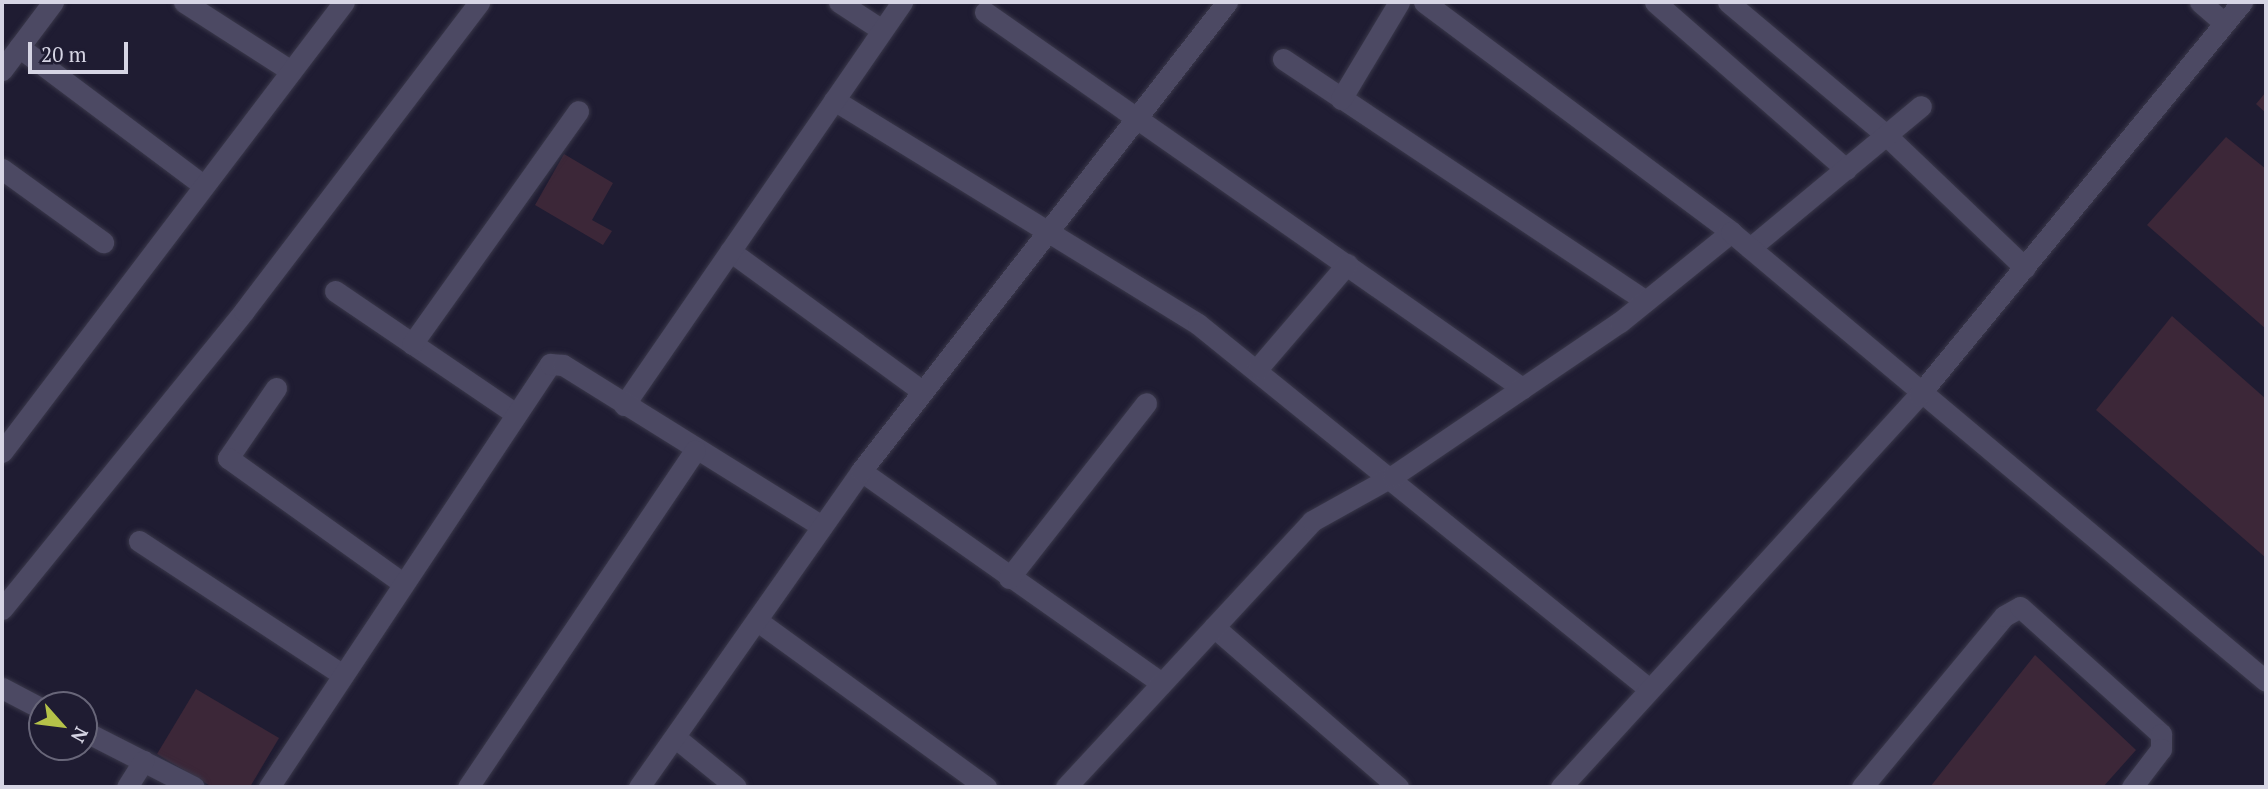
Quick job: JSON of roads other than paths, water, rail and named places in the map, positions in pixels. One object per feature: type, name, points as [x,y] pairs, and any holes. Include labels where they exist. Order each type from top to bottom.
[{"type":"street","points":[[2,70],[53,2]]},
{"type":"street","points":[[184,2],[291,71]]},
{"type":"street","points":[[2,452],[344,2]]},
{"type":"street","points":[[2,609],[244,311],[479,2]]},
{"type":"street","points":[[839,2],[882,30]]},
{"type":"street","points":[[624,405],[902,2]]},
{"type":"street","points":[[639,787],[759,622],[861,471],[1047,227],[1140,115],[1227,2]]},
{"type":"street","points":[[1341,99],[1399,2]]},
{"type":"street","points":[[1424,2],[1731,232],[1919,395],[2266,681]]},
{"type":"street","points":[[1655,2],[1846,169]]},
{"type":"street","points":[[1728,2],[1886,135],[2025,268]]},
{"type":"street","points":[[2200,2],[2224,23]]},
{"type":"street","points":[[1561,787],[1647,688],[1919,395],[2242,2]]},
{"type":"street","points":[[985,12],[1140,115],[1522,388]]},
{"type":"street","points":[[19,47],[204,187]]},
{"type":"street","points":[[1283,59],[1646,301]]},
{"type":"street","points":[[834,100],[1047,227],[1258,368],[1393,476],[1647,688]]},
{"type":"street","points":[[1750,248],[1921,106]]},
{"type":"street","points":[[412,344],[578,111]]},
{"type":"street","points":[[2,169],[103,242]]},
{"type":"street","points":[[1066,787],[1312,521],[1393,476],[1522,388],[1646,301],[1731,232]]},
{"type":"street","points":[[730,251],[922,391]]},
{"type":"street","points":[[1258,368],[1348,264]]},
{"type":"street","points":[[335,291],[516,414]]},
{"type":"street","points":[[269,787],[516,414],[554,362],[822,526]]},
{"type":"street","points":[[276,388],[229,449],[229,458],[404,583]]},
{"type":"street","points":[[1009,578],[1146,403]]},
{"type":"street","points":[[468,787],[695,450]]},
{"type":"street","points":[[861,471],[1009,578],[1162,683]]},
{"type":"street","points":[[139,541],[344,676]]},
{"type":"street","points":[[1862,787],[2004,616],[2020,607],[2161,734],[2161,749],[2132,787]]},
{"type":"street","points":[[759,622],[986,787]]},
{"type":"street","points":[[1214,626],[1393,786]]},
{"type":"street","points":[[2,688],[28,702]]},
{"type":"street","points":[[98,738],[194,787]]},
{"type":"street","points":[[676,738],[736,787]]},
{"type":"street","points":[[127,787],[143,761]]}]
